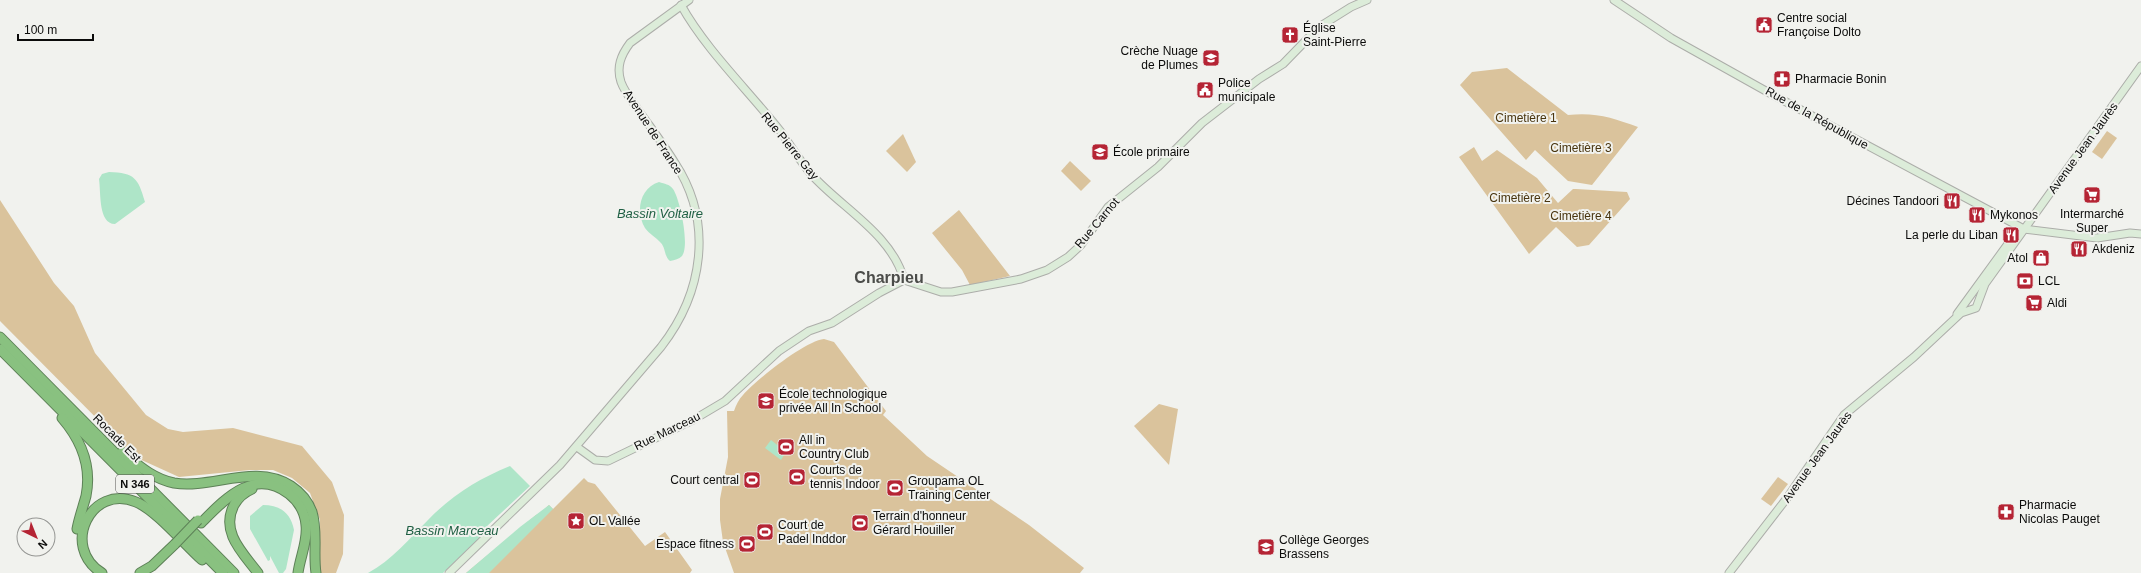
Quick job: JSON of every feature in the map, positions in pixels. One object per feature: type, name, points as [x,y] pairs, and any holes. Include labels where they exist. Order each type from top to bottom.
[{"type":"highway","name":"Rocade Est","points":[[0,337],[234,573]]},
{"type":"highway","name":"Rocade Est","points":[[0,348],[223,573]]},
{"type":"highway","points":[[47,396],[50,404],[73,432],[83,452],[87,482],[77,537],[78,551],[83,561],[94,573]]},
{"type":"highway","points":[[97,434],[105,437],[147,472],[170,482],[192,484],[254,476],[272,478],[285,482],[297,490],[305,499],[312,512],[316,573]]},
{"type":"highway","points":[[200,522],[232,489],[248,481],[272,478]]},
{"type":"highway","points":[[148,573],[219,505],[249,485],[263,483],[276,487],[295,499],[304,514],[306,538],[298,573]]},
{"type":"highway","points":[[258,573],[235,542],[230,530],[230,512],[236,500],[248,491],[260,487],[276,487]]},
{"type":"highway","points":[[102,573],[92,565],[84,554],[81,541],[84,524],[92,512],[100,505],[112,499],[121,499],[138,503],[147,508],[215,573]]},
{"type":"highway","points":[[140,573],[152,566],[176,545]]},
{"type":"street","name":"Avenue de France","points":[[577,446],[671,334],[686,308],[694,284],[699,243],[698,226],[691,194],[677,165],[628,95],[621,82],[619,68],[623,52],[630,43],[689,0]]},
{"type":"street","name":"Rue Carnot","points":[[904,280],[941,292],[952,292],[1021,279],[1047,270],[1068,257],[1081,245],[1108,207],[1158,167],[1202,123],[1258,79],[1283,64],[1319,27],[1351,7],[1367,0]]},
{"type":"street","name":"Rue de la République","points":[[1614,0],[1671,38],[2024,229]]},
{"type":"street","name":"Rue Pierre Gay","points":[[681,5],[699,32],[746,93],[780,132],[812,174],[875,233],[890,253],[904,280]]},
{"type":"street","name":"Avenue Jean Jaurès","points":[[1952,320],[1969,309],[1974,309],[1977,306],[1982,291],[2024,229],[2141,66]]},
{"type":"street","name":"Avenue Jean Jaurès","points":[[1728,573],[1787,498],[1844,415],[1914,357],[1952,320],[2013,236],[2024,229]]},
{"type":"street","points":[[2024,229],[2097,238],[2130,233],[2141,234]]},
{"type":"street","name":"Rue Marceau","points":[[577,446],[595,460],[608,461],[683,425],[731,396],[779,351],[809,331],[829,325],[879,293],[904,280]]},
{"type":"street","points":[[1967,300],[1966,306],[1969,309]]},
{"type":"street","points":[[449,573],[540,485],[577,446]]},
{"type":"green space","points":[[1507,68],[1568,115],[1587,114],[1604,116],[1638,127],[1592,185],[1568,181],[1535,150],[1526,160],[1460,85],[1472,72]]},
{"type":"green space","points":[[2107,131],[2117,138],[2102,159],[2092,152]]},
{"type":"green space","points":[[903,134],[916,162],[907,172],[886,151]]},
{"type":"green space","points":[[1474,147],[1482,161],[1497,150],[1537,178],[1558,203],[1573,189],[1627,192],[1630,199],[1589,245],[1577,247],[1556,227],[1529,254],[1459,157]]},
{"type":"green space","points":[[1070,161],[1091,181],[1081,191],[1061,171]]},
{"type":"green space","points":[[0,200],[54,283],[74,306],[95,353],[146,415],[168,429],[183,432],[233,428],[302,446],[332,482],[344,515],[343,554],[336,573],[320,573],[320,520],[310,493],[292,478],[273,470],[250,470],[179,477],[135,457],[0,321]]},
{"type":"green space","points":[[959,210],[1010,276],[970,285],[962,270],[932,233]]},
{"type":"green space","points":[[824,339],[834,342],[886,411],[883,415],[927,456],[1029,525],[1084,568],[1080,573],[734,573],[723,542],[720,520],[720,499],[728,457],[727,411],[734,411],[740,398],[749,388],[781,362],[805,346]]},
{"type":"green space","points":[[1159,404],[1178,409],[1169,465],[1134,426]]},
{"type":"green space","points":[[1778,477],[1788,484],[1771,506],[1761,499]]},
{"type":"green space","name":"OL Vallée","points":[[584,478],[588,482],[595,484],[645,546],[665,532],[692,570],[690,573],[466,573],[549,505],[553,509]]},
{"type":"water","points":[[109,172],[125,174],[134,178],[140,187],[145,202],[115,224],[110,223],[106,219],[100,199],[99,179],[102,174]]},
{"type":"water","name":"Bassin Voltaire","points":[[659,182],[668,185],[676,194],[685,233],[684,251],[682,256],[670,261],[661,243],[645,228],[640,214],[641,201],[647,189]]},
{"type":"water","points":[[771,440],[786,452],[781,460],[765,448]]},
{"type":"water","name":"Bassin Marceau","points":[[510,466],[530,486],[486,527],[488,530],[443,573],[368,573],[393,556],[446,503],[476,482]]},
{"type":"water","points":[[263,505],[269,505],[284,511],[293,524],[294,530],[286,569],[283,573],[279,573],[270,556],[270,560],[268,561],[250,529],[250,516]]},
{"type":"water","points":[[549,505],[553,509],[489,573],[466,573],[520,527]]},
{"type":"place","name":"Centre social Françoise Dolto","points":[[1764,25]]},
{"type":"place","name":"Église Saint-Pierre","points":[[1290,35]]},
{"type":"place","name":"Crèche Nuage de Plumes","points":[[1211,58]]},
{"type":"place","name":"Pharmacie Bonin","points":[[1782,79]]},
{"type":"place","name":"Police municipale","points":[[1205,90]]},
{"type":"place","name":"École primaire","points":[[1100,152]]},
{"type":"place","name":"Intermarché Super","points":[[2092,195]]},
{"type":"place","name":"Décines Tandoori","points":[[1952,201]]},
{"type":"place","name":"Mykonos","points":[[1977,215]]},
{"type":"place","name":"La perle du Liban","points":[[2011,235]]},
{"type":"place","name":"Akdeniz","points":[[2079,249]]},
{"type":"place","name":"Atol","points":[[2041,258]]},
{"type":"place","name":"LCL","points":[[2025,281]]},
{"type":"place","name":"Aldi","points":[[2034,303]]},
{"type":"place","name":"École technologique privée All In School","points":[[766,401]]},
{"type":"place","name":"All in Country Club","points":[[786,447]]},
{"type":"place","name":"Courts de tennis Indoor","points":[[797,477]]},
{"type":"place","name":"Court central","points":[[752,480]]},
{"type":"place","name":"Groupama OL Training Center","points":[[895,488]]},
{"type":"place","name":"Pharmacie Nicolas Pauget","points":[[2006,512]]},
{"type":"place","name":"OL Vallée","points":[[576,521]]},
{"type":"place","name":"Terrain d'honneur Gérard Houiller","points":[[860,523]]},
{"type":"place","name":"Court de Padel Inddor","points":[[765,532]]},
{"type":"place","name":"Espace fitness","points":[[747,544]]},
{"type":"place","name":"Collège Georges Brassens","points":[[1266,547]]},
{"type":"district","name":"Charpieu","points":[[889,277]]},
{"type":"park label","name":"Cimetière 1","points":[[1526,118]]},
{"type":"park label","name":"Cimetière 3","points":[[1581,148]]},
{"type":"park label","name":"Cimetière 2","points":[[1520,198]]},
{"type":"park label","name":"Cimetière 4","points":[[1581,216]]}]
